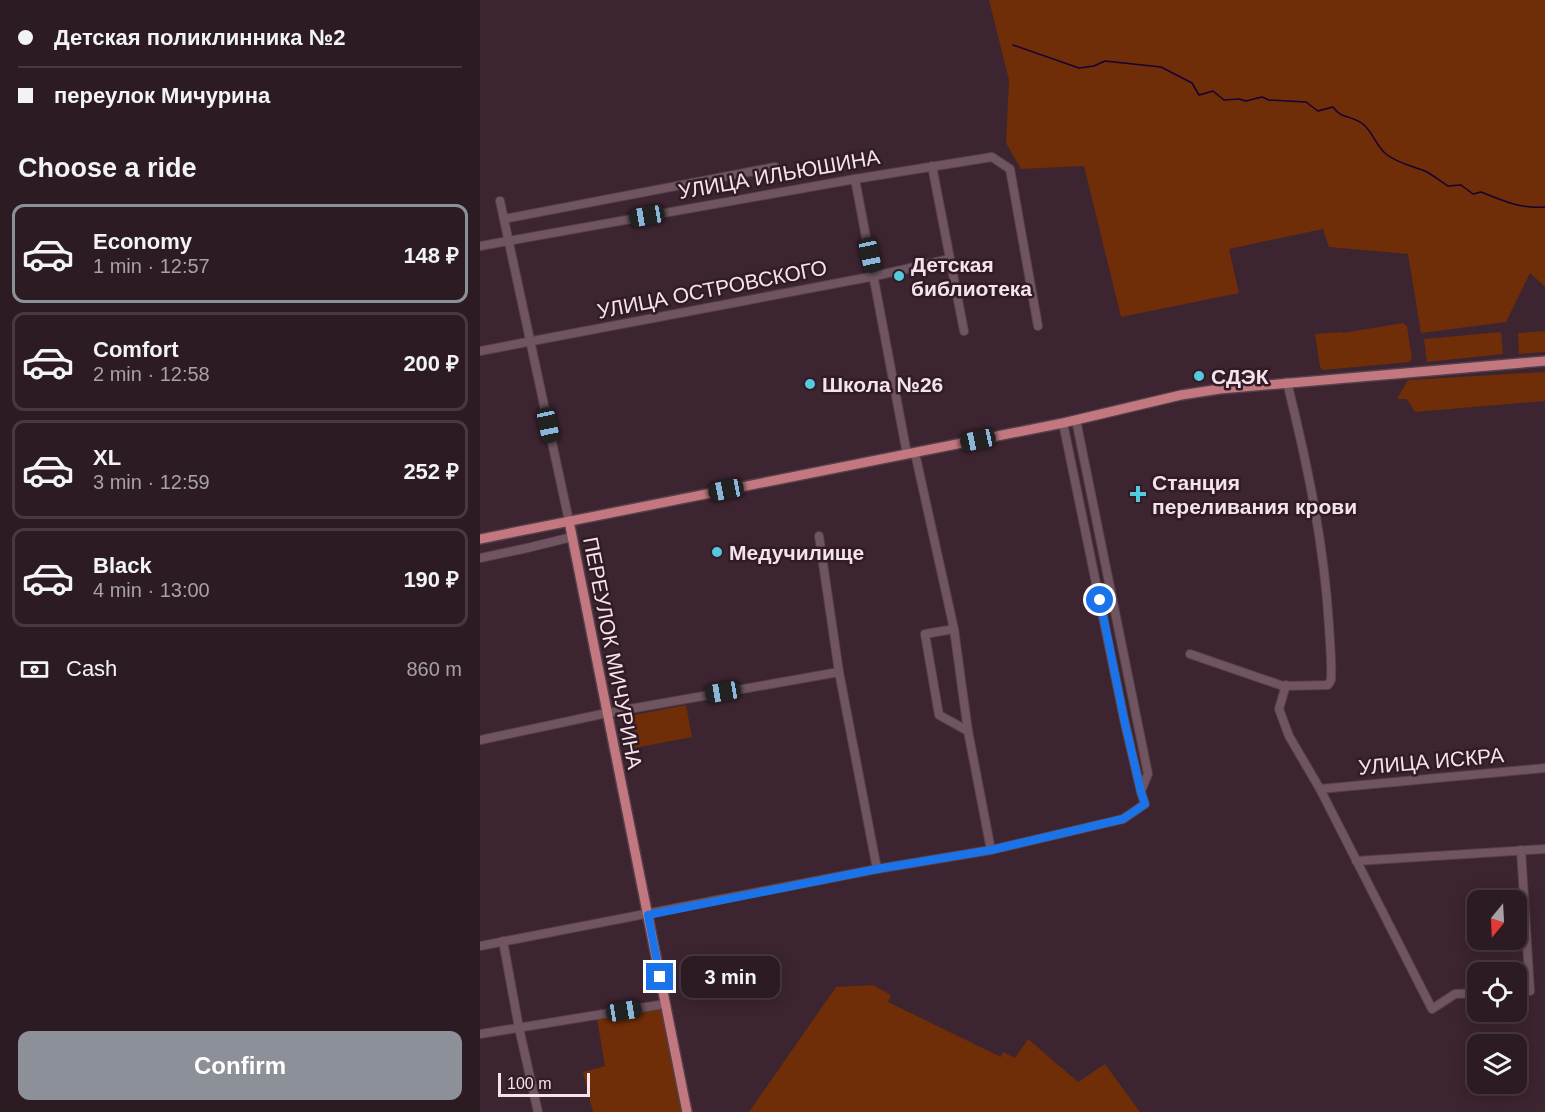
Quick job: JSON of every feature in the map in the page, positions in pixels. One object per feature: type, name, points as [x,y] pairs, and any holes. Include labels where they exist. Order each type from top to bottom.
[{"type":"main road","points":[[480,539],[1063,423],[1181,395],[1287,382],[1545,361]]},
{"type":"main road","name":"ПЕРЕУЛОК МИЧУРИНА","points":[[569,521],[687,1112]]},
{"type":"street","name":"УЛИЦА ИЛЬЮШИНА","points":[[480,246],[992,157],[1010,169],[1038,326]]},
{"type":"street","points":[[932,166],[964,331]]},
{"type":"street","points":[[504,219],[775,167]]},
{"type":"street","points":[[855,179],[911,453],[954,629],[968,731],[991,850]]},
{"type":"street","name":"ПЕРЕУЛОК МИЧУРИНА","points":[[500,201],[569,521]]},
{"type":"street","name":"УЛИЦА ОСТРОВСКОГО","points":[[480,351],[874,276],[950,259]]},
{"type":"street","points":[[1190,654],[1286,686],[1328,685],[1331,680],[1328,599],[1318,519],[1287,382]]},
{"type":"street","points":[[1076,420],[1148,774],[1141,792]]},
{"type":"street","points":[[480,946],[877,869],[991,850],[1123,819],[1145,804],[1063,423]]},
{"type":"street","points":[[819,536],[839,672],[877,869]]},
{"type":"street","points":[[480,558],[572,537]]},
{"type":"street","points":[[954,629],[925,634],[939,716],[968,731]]},
{"type":"street","points":[[480,740],[607,713],[839,672]]},
{"type":"street","points":[[1286,686],[1279,709],[1290,736],[1320,789],[1431,1009],[1455,994],[1467,993]]},
{"type":"street","name":"УЛИЦА ИСКРА","points":[[1320,789],[1545,768]]},
{"type":"street","points":[[1356,861],[1545,849]]},
{"type":"street","points":[[1521,850],[1530,991],[1527,991]]},
{"type":"street","points":[[503,942],[538,1112]]},
{"type":"street","points":[[480,1034],[665,1004]]},
{"type":"shaded area","points":[[989,0],[1545,0],[1545,287],[1530,273],[1506,322],[1421,333],[1408,254],[1329,247],[1323,229],[1229,249],[1239,293],[1121,317],[1084,166],[1021,169],[1006,143],[1009,80]]},
{"type":"shaded area","points":[[1403,323],[1407,326],[1412,358],[1409,362],[1323,370],[1320,367],[1315,334],[1343,333]]},
{"type":"shaded area","points":[[1545,331],[1545,352],[1519,354],[1518,333]]},
{"type":"shaded area","points":[[1501,332],[1503,354],[1427,362],[1424,339]]},
{"type":"shaded area","points":[[1545,372],[1545,401],[1415,412],[1407,399],[1397,399],[1408,380]]},
{"type":"shaded area","points":[[686,705],[692,737],[630,749],[624,717]]},
{"type":"shaded area","points":[[873,985],[891,995],[888,1002],[1001,1057],[1003,1052],[1015,1058],[1028,1039],[1078,1082],[1105,1064],[1140,1112],[749,1112],[836,987]]},
{"type":"shaded area","points":[[663,1006],[684,1112],[593,1112],[583,1072],[605,1066],[597,1019]]},
{"type":"waterway","points":[[1013,45],[1079,68],[1094,66],[1105,61],[1161,67],[1192,83],[1199,95],[1213,91],[1224,100],[1246,101],[1262,97],[1269,100],[1306,102],[1318,111],[1333,107],[1340,114],[1364,125],[1390,157],[1425,171],[1448,186],[1461,185],[1473,194],[1481,192],[1520,206],[1545,207]]},
{"type":"place","name":"Детская библиотека","points":[[899,276]]},
{"type":"place","name":"СДЭК","points":[[1199,376]]},
{"type":"place","name":"Школа №26","points":[[810,384]]},
{"type":"place","name":"Станция переливания крови","points":[[1138,494]]},
{"type":"place","name":"Медучилище","points":[[717,552]]},
{"type":"route","points":[[660,977],[648,915],[877,869],[991,850],[1123,819],[1145,804],[1124,719],[1100,600]]}]
